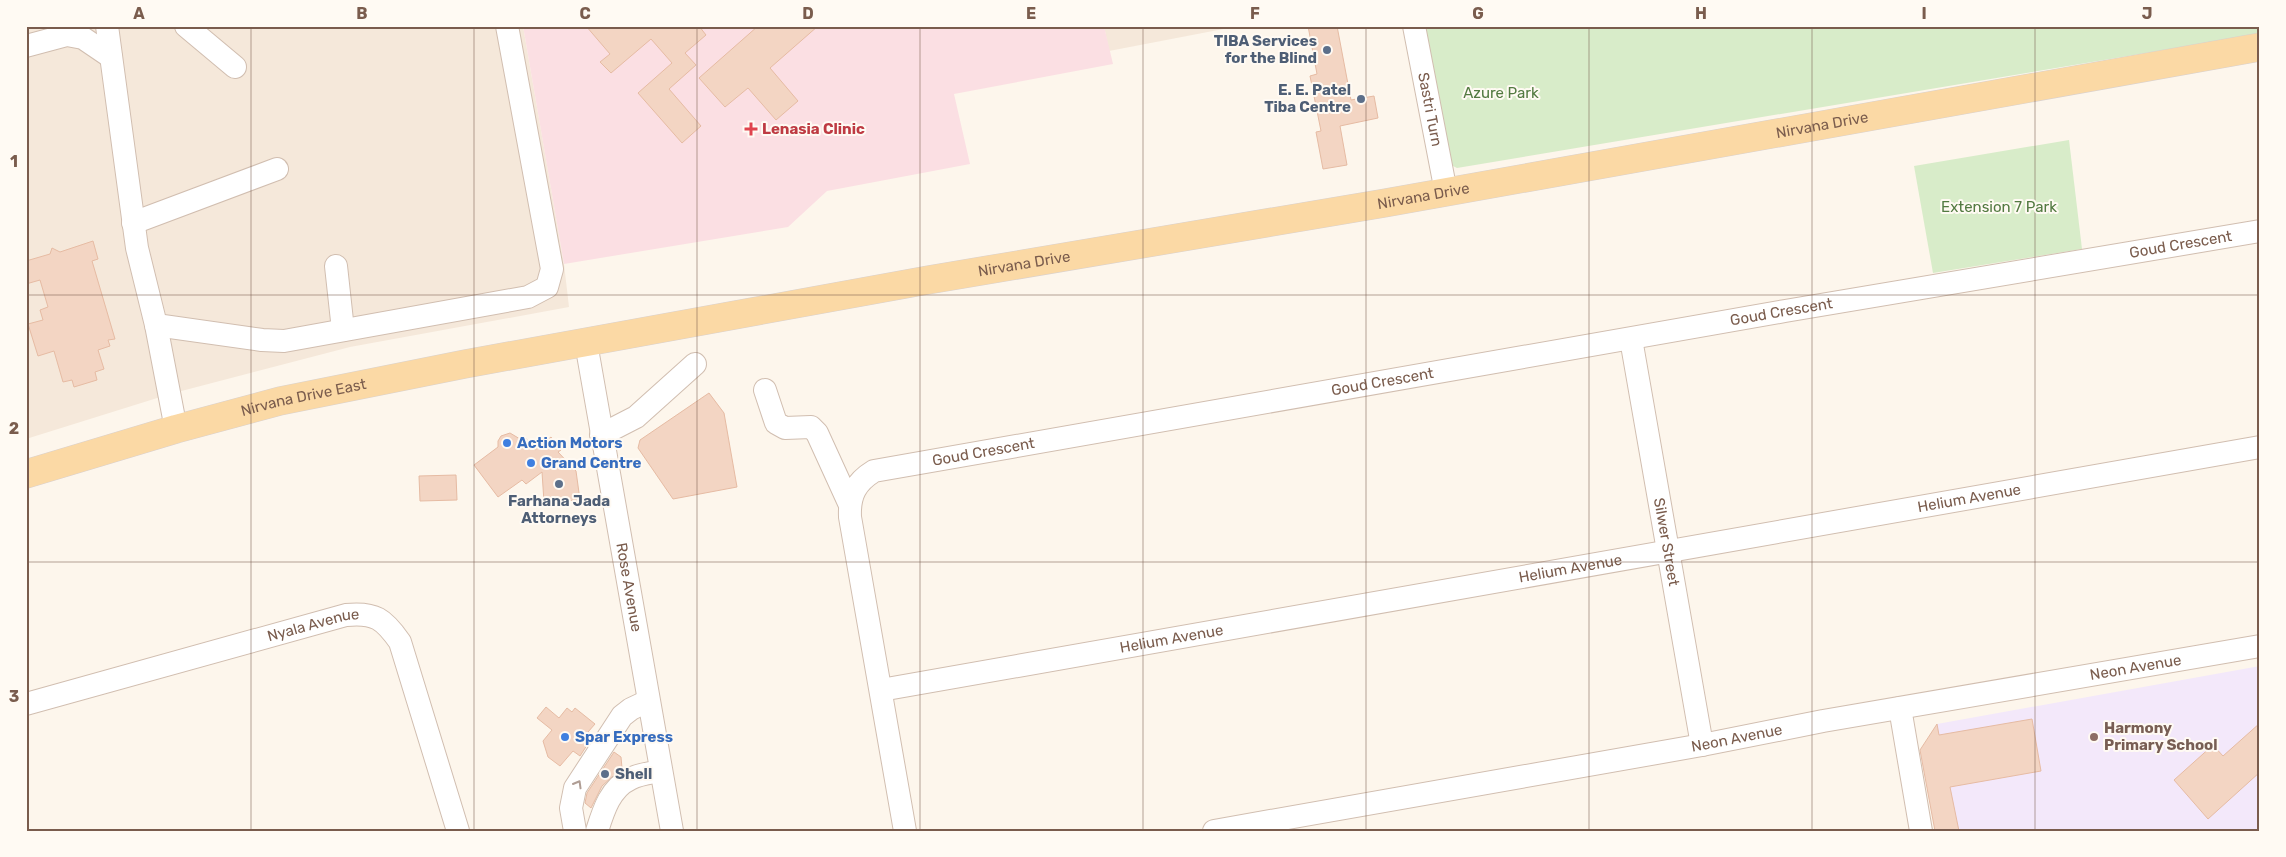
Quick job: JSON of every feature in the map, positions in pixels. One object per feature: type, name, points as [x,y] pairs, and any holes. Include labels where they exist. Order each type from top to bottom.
[{"type":"main road","name":"Nirvana Drive","points":[[586,343],[928,280],[1446,192],[2260,47]]},
{"type":"main road","name":"Nirvana Drive East","points":[[26,474],[176,429],[280,401],[465,364],[586,343]]},
{"type":"street","points":[[107,26],[137,248],[156,325],[176,429]]},
{"type":"street","points":[[186,26],[235,67]]},
{"type":"street","points":[[156,325],[262,340],[284,341],[528,297],[547,287],[552,269],[507,26]]},
{"type":"street","name":"Sastri Turn","points":[[1414,26],[1446,192]]},
{"type":"street","points":[[26,46],[67,35],[83,38],[111,57]]},
{"type":"street","points":[[134,223],[277,169]]},
{"type":"street","name":"Goud Crescent","points":[[905,831],[850,517],[850,503],[854,490],[862,478],[874,471],[2260,231]]},
{"type":"street","points":[[336,266],[343,330]]},
{"type":"street","name":"Silwer Street","points":[[1631,339],[1702,745]]},
{"type":"street","name":"Rose Avenue","points":[[586,343],[661,771],[669,830]]},
{"type":"street","points":[[601,435],[636,417],[694,364]]},
{"type":"street","points":[[765,390],[776,424],[785,428],[811,427],[817,433],[850,503]]},
{"type":"street","name":"Helium Avenue","points":[[881,690],[2260,447]]},
{"type":"street","name":"Nyala Avenue","points":[[26,704],[346,615],[363,613],[378,618],[390,628],[400,642],[458,831]]},
{"type":"street","name":"Neon Avenue","points":[[1214,831],[1900,708],[2260,646]]},
{"type":"street","points":[[575,831],[571,808],[575,788],[622,716],[630,709],[648,701]]},
{"type":"street","points":[[1900,708],[1921,831]]},
{"type":"street","points":[[597,831],[606,805],[622,784],[631,778],[661,771]]},
{"type":"shaded area","points":[[26,26],[523,26],[564,264],[569,307],[350,347],[170,394],[26,439]]},
{"type":"shaded area","name":"Lenasia Clinic","points":[[523,26],[1104,26],[1113,64],[954,94],[970,164],[827,191],[788,227],[564,264]]},
{"type":"shaded area","points":[[1104,26],[1239,26],[1109,51]]},
{"type":"shaded area","name":"Harmony Primary School","points":[[2260,666],[2260,831],[1935,831],[1920,751],[1937,724]]},
{"type":"green space","name":"Azure Park","points":[[1420,26],[2260,26],[2260,34],[1457,168],[1447,163]]},
{"type":"green space","name":"Extension 7 Park","points":[[2069,140],[2082,249],[1933,273],[1914,166]]},
{"type":"building","points":[[586,26],[699,26],[706,35],[685,53],[696,65],[669,89],[701,126],[682,143],[638,93],[672,63],[651,39],[611,73],[600,62],[610,54]]},
{"type":"building","points":[[758,26],[818,26],[770,68],[798,101],[776,120],[748,88],[725,107],[699,78]]},
{"type":"building","points":[[1308,26],[1337,26],[1351,100],[1374,96],[1378,118],[1340,126],[1347,165],[1323,169],[1316,132],[1321,131],[1310,76],[1317,74]]},
{"type":"building","points":[[93,241],[98,259],[92,261],[115,339],[108,340],[110,346],[98,350],[104,369],[95,372],[97,380],[74,387],[72,380],[63,382],[54,351],[38,356],[28,324],[43,320],[40,310],[48,307],[40,280],[26,284],[26,261],[50,254],[52,248],[60,252]]},
{"type":"building","points":[[709,393],[724,413],[737,487],[673,499],[638,448],[640,440]]},
{"type":"building","points":[[510,433],[520,439],[524,436],[535,450],[551,437],[561,450],[558,452],[576,471],[580,500],[544,502],[542,472],[526,484],[522,480],[498,497],[474,465],[498,447],[498,441],[501,436]]},
{"type":"building","points":[[456,475],[457,500],[420,501],[419,476]]},
{"type":"building","name":"Spar Express","points":[[546,707],[559,718],[567,708],[572,712],[575,708],[595,724],[588,732],[593,736],[580,756],[573,751],[560,766],[548,757],[543,741],[552,730],[537,718]]},
{"type":"building","points":[[2032,719],[2041,771],[1950,787],[1959,831],[1935,831],[1920,750],[1937,724],[1939,735]]},
{"type":"building","points":[[2260,723],[2260,772],[2208,819],[2174,780],[2213,745],[2223,756]]},
{"type":"building","points":[[614,752],[621,757],[622,768],[602,786],[591,808],[585,803],[587,793]]},
{"type":"place","name":"TIBA Services for the Blind","points":[[1327,50]]},
{"type":"place","name":"E. E. Patel Tiba Centre","points":[[1361,99]]},
{"type":"place","name":"Lenasia Clinic","points":[[751,129]]},
{"type":"place","name":"Action Motors","points":[[507,443]]},
{"type":"place","name":"Grand Centre","points":[[531,463]]},
{"type":"place","name":"Farhana Jada Attorneys","points":[[559,484]]},
{"type":"place","name":"Spar Express","points":[[565,737]]},
{"type":"place","name":"Harmony Primary School","points":[[2094,737]]},
{"type":"place","name":"Shell","points":[[605,774]]}]
